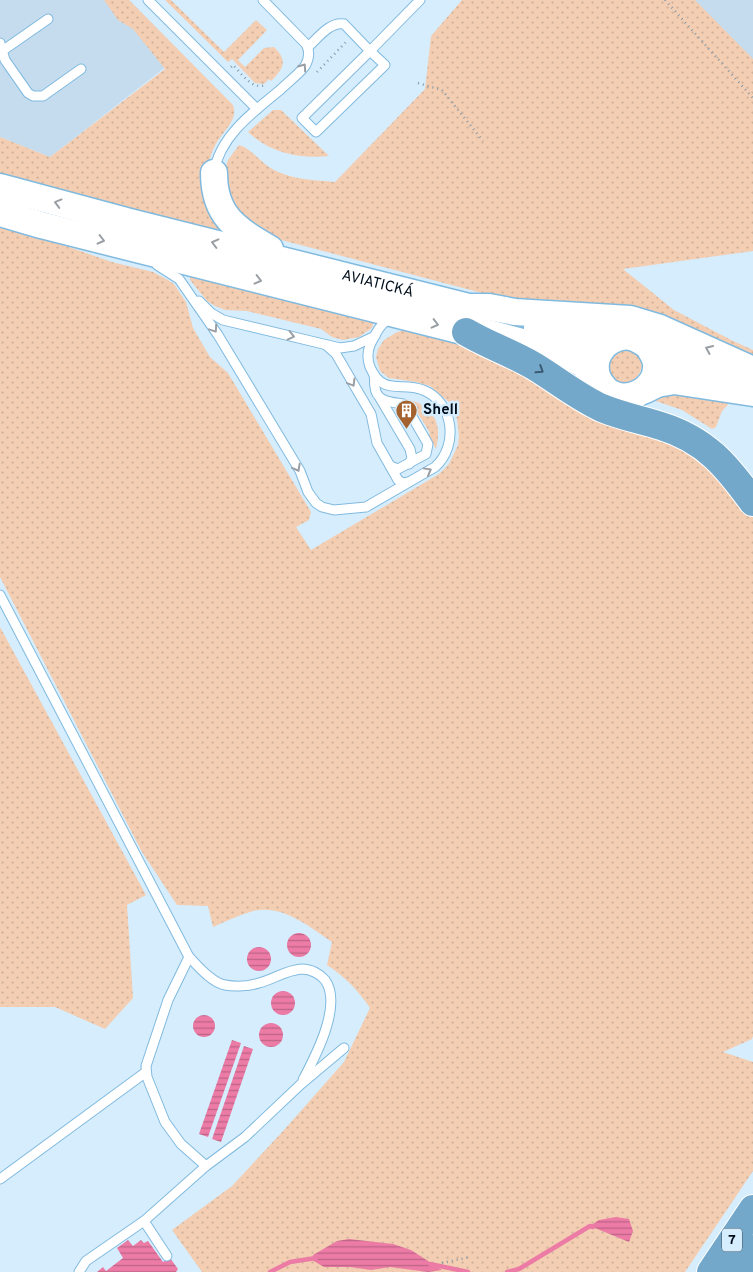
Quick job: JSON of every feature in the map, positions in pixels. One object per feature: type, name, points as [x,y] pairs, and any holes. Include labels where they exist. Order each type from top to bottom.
[{"type":"highway","points":[[468,320],[484,342],[521,359],[602,408],[662,426],[689,438],[713,454],[726,466],[753,502]]},
{"type":"highway","points":[[609,391],[675,414],[697,426],[728,453],[753,485]]},
{"type":"highway","name":"7","points":[[712,1272],[753,1208]]},
{"type":"highway","name":"7","points":[[737,1272],[753,1249]]},
{"type":"main road","points":[[214,173],[216,196],[226,217],[232,224],[246,235],[296,264]]},
{"type":"main road","name":"AVIATICKÁ","points":[[0,187],[296,264],[468,320],[485,332],[569,356],[589,369],[609,391]]},
{"type":"main road","name":"AVIATICKÁ","points":[[0,213],[404,316],[468,320],[489,307],[515,312],[630,319],[660,328],[753,370]]},
{"type":"main road","points":[[468,320],[489,316],[573,337],[600,340],[620,337],[635,338],[670,360],[753,382]]},
{"type":"main road","points":[[620,337],[605,345],[596,361],[598,378],[609,391],[634,396],[657,384],[674,381],[753,393]]},
{"type":"main road","points":[[645,390],[655,375],[656,363],[648,346]]},
{"type":"lane","points":[[148,0],[257,109]]},
{"type":"lane","points":[[214,173],[219,153],[224,144],[257,109],[304,67],[308,57],[308,47],[302,39],[263,0]]},
{"type":"lane","points":[[308,47],[330,27],[337,23],[344,24],[370,51],[384,65],[316,132],[302,118],[370,51],[420,0]]},
{"type":"lane","points":[[48,19],[1,47],[5,60],[32,96],[43,96],[81,70]]},
{"type":"lane","points":[[126,246],[172,273],[211,312],[223,320],[345,348],[375,336]]},
{"type":"lane","points":[[186,288],[218,335],[300,471],[308,492],[316,503],[322,507],[334,510],[366,506],[436,467],[448,450],[451,434],[449,420],[437,400],[423,390],[390,386],[374,375],[368,363],[368,351],[375,336],[386,321],[394,317],[404,316]]},
{"type":"lane","points":[[324,344],[336,354],[371,414],[377,443],[389,465],[400,482],[409,482]]},
{"type":"lane","points":[[374,375],[378,396],[410,449],[412,458],[409,464]]},
{"type":"lane","points":[[378,396],[384,400],[406,406],[427,440],[426,454],[398,469],[389,465]]},
{"type":"lane","points":[[0,595],[189,957],[206,974],[223,985],[258,984],[284,973],[304,969],[321,974],[329,986],[332,997],[319,1051],[300,1085]]},
{"type":"lane","points":[[189,957],[168,1000],[146,1066],[146,1072],[153,1096],[165,1122],[180,1144],[206,1166]]},
{"type":"lane","points":[[78,1272],[86,1262],[144,1221],[206,1166],[245,1137],[300,1085],[344,1048]]},
{"type":"lane","points":[[0,1178],[146,1072]]},
{"type":"lane","points":[[144,1221],[168,1256]]},
{"type":"path","points":[[665,0],[753,98]]},
{"type":"path","points":[[314,74],[354,34]]},
{"type":"path","points":[[231,67],[233,65],[254,85],[261,86],[269,82]]},
{"type":"path","points":[[418,83],[442,90],[483,141]]},
{"type":"path","points":[[442,1263],[470,1257]]},
{"type":"shaded area","points":[[0,0],[129,0],[182,54],[50,157],[0,137]]},
{"type":"shaded area","points":[[104,0],[129,0],[233,105],[234,116],[214,147],[208,171],[236,238],[0,176],[0,137],[50,157],[165,69],[133,29],[118,20]]},
{"type":"shaded area","points":[[165,0],[171,0],[224,52],[256,20],[267,30],[238,60],[245,67],[264,48],[274,47],[283,60],[279,72],[271,81],[269,79],[264,84],[255,83],[232,59],[228,62]]},
{"type":"shaded area","points":[[462,0],[695,0],[753,59],[753,251],[623,269],[674,310],[753,350],[753,362],[255,233],[231,211],[225,169],[228,160],[239,145],[269,167],[281,173],[304,179],[335,182],[425,89],[431,36]]},
{"type":"shaded area","points":[[680,0],[753,0],[753,81]]},
{"type":"shaded area","points":[[273,110],[281,110],[329,156],[318,157],[286,153],[266,145],[248,132]]},
{"type":"shaded area","points":[[0,223],[112,262],[153,272],[174,284],[186,302],[193,328],[210,357],[228,373],[311,512],[309,520],[296,527],[311,550],[439,474],[449,464],[458,445],[457,419],[450,403],[430,386],[389,378],[380,371],[376,357],[378,349],[384,340],[397,332],[407,330],[454,339],[685,444],[753,514],[753,1036],[752,1039],[723,1052],[753,1062],[753,1171],[685,1272],[202,1272],[172,1230],[232,1186],[284,1130],[344,1062],[370,1008],[351,984],[327,965],[332,942],[295,918],[274,911],[253,911],[213,927],[208,906],[177,905],[142,852],[0,577]]},
{"type":"shaded area","points":[[190,274],[374,319],[372,328],[359,337],[343,340],[332,337],[321,329],[247,311],[225,310],[207,301],[190,280]]},
{"type":"shaded area","points":[[625,347],[639,357],[642,365],[639,375],[634,380],[622,384],[611,379],[606,361],[608,355]]},
{"type":"shaded area","points":[[655,392],[737,395],[722,411],[716,427],[712,429],[682,410],[650,399]]},
{"type":"shaded area","points":[[406,399],[423,406],[434,416],[438,431],[436,449],[428,435],[430,433],[414,407],[412,408]]},
{"type":"shaded area","points":[[0,627],[146,895],[127,905],[133,998],[105,1029],[55,1007],[0,1007]]},
{"type":"shaded area","points":[[299,933],[308,936],[311,945],[308,954],[299,957],[290,954],[287,945],[290,936]]},
{"type":"shaded area","points":[[259,947],[268,950],[271,959],[268,968],[259,971],[250,968],[247,959],[250,950]]},
{"type":"shaded area","points":[[283,991],[292,994],[295,1003],[292,1012],[283,1015],[274,1012],[271,1003],[274,994]]},
{"type":"shaded area","points":[[204,1015],[212,1018],[215,1026],[212,1034],[204,1037],[196,1034],[193,1026],[196,1018]]},
{"type":"shaded area","points":[[271,1023],[280,1026],[283,1035],[280,1044],[271,1047],[262,1044],[259,1035],[262,1026]]},
{"type":"shaded area","points":[[232,1040],[241,1043],[208,1137],[199,1134]]},
{"type":"shaded area","points":[[244,1046],[253,1049],[221,1142],[212,1139]]},
{"type":"shaded area","points":[[616,1217],[629,1219],[633,1231],[629,1242],[590,1226],[599,1220]]},
{"type":"shaded area","points":[[349,1239],[393,1244],[411,1250],[442,1270],[428,1272],[390,1267],[371,1270],[350,1267],[324,1267],[312,1260],[313,1255],[337,1241]]},
{"type":"shaded area","points":[[128,1240],[133,1246],[141,1240],[144,1243],[148,1241],[163,1262],[170,1258],[178,1269],[176,1272],[97,1272],[103,1267],[106,1271],[123,1258],[117,1248]]},
{"type":"waterway","points":[[507,1272],[519,1269],[590,1226],[593,1227]]},
{"type":"waterway","points":[[270,1272],[290,1262],[316,1258]]},
{"type":"waterway","points":[[430,1264],[468,1272]]},
{"type":"place","name":"Shell","points":[[407,429]]}]
